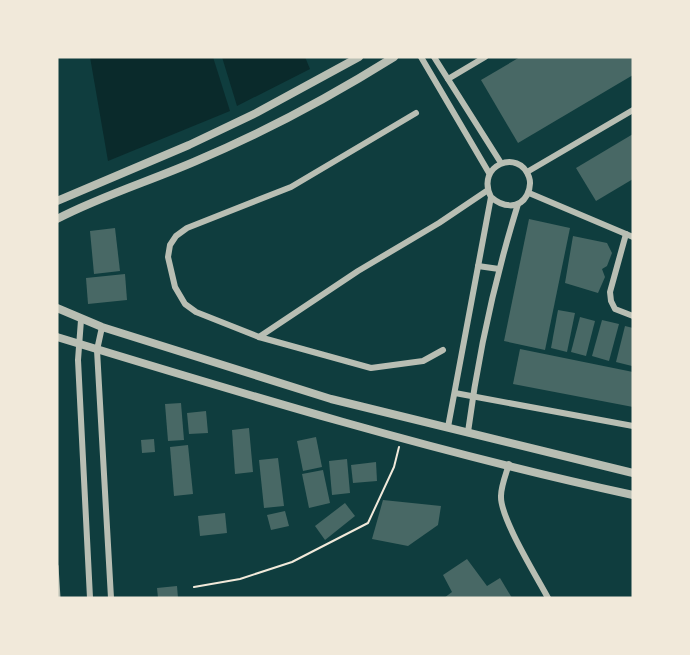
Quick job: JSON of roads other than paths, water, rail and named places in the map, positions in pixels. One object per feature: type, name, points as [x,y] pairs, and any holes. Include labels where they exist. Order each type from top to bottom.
[{"type":"street","points":[[57,201],[189,145],[359,57]]},
{"type":"street","points":[[57,219],[198,161],[260,132],[338,91],[394,57]]},
{"type":"street","points":[[421,57],[489,173]]},
{"type":"street","points":[[434,57],[501,163]]},
{"type":"street","points":[[448,79],[484,57]]},
{"type":"street","points":[[527,172],[633,110]]},
{"type":"street","points":[[416,113],[291,187],[187,228],[170,244],[168,257],[175,287],[184,304],[196,312],[259,337],[371,368],[423,361],[443,350]]},
{"type":"street","points":[[448,427],[491,197],[487,181],[489,173],[501,163],[515,163],[527,172],[531,182],[529,193],[518,204],[500,269],[487,321],[468,432]]},
{"type":"street","points":[[259,337],[358,271],[439,223],[488,190]]},
{"type":"street","points":[[529,193],[633,237]]},
{"type":"street","points":[[491,197],[504,205],[518,204]]},
{"type":"street","points":[[626,234],[610,292],[610,301],[615,309],[633,316]]},
{"type":"street","points":[[478,266],[500,269]]},
{"type":"street","points":[[57,308],[81,320],[320,396],[633,473]]},
{"type":"street","points":[[81,320],[78,360],[90,598]]},
{"type":"street","points":[[102,327],[97,350],[111,598]]},
{"type":"street","points":[[57,337],[402,439],[633,495]]},
{"type":"street","points":[[455,393],[633,426]]},
{"type":"street","points":[[509,464],[501,496],[507,517],[549,598]]},
{"type":"lane","points":[[57,566],[59,598]]},
{"type":"water","points":[[90,57],[213,57],[230,111],[108,161]]},
{"type":"water","points":[[222,57],[305,57],[310,69],[237,106]]}]
